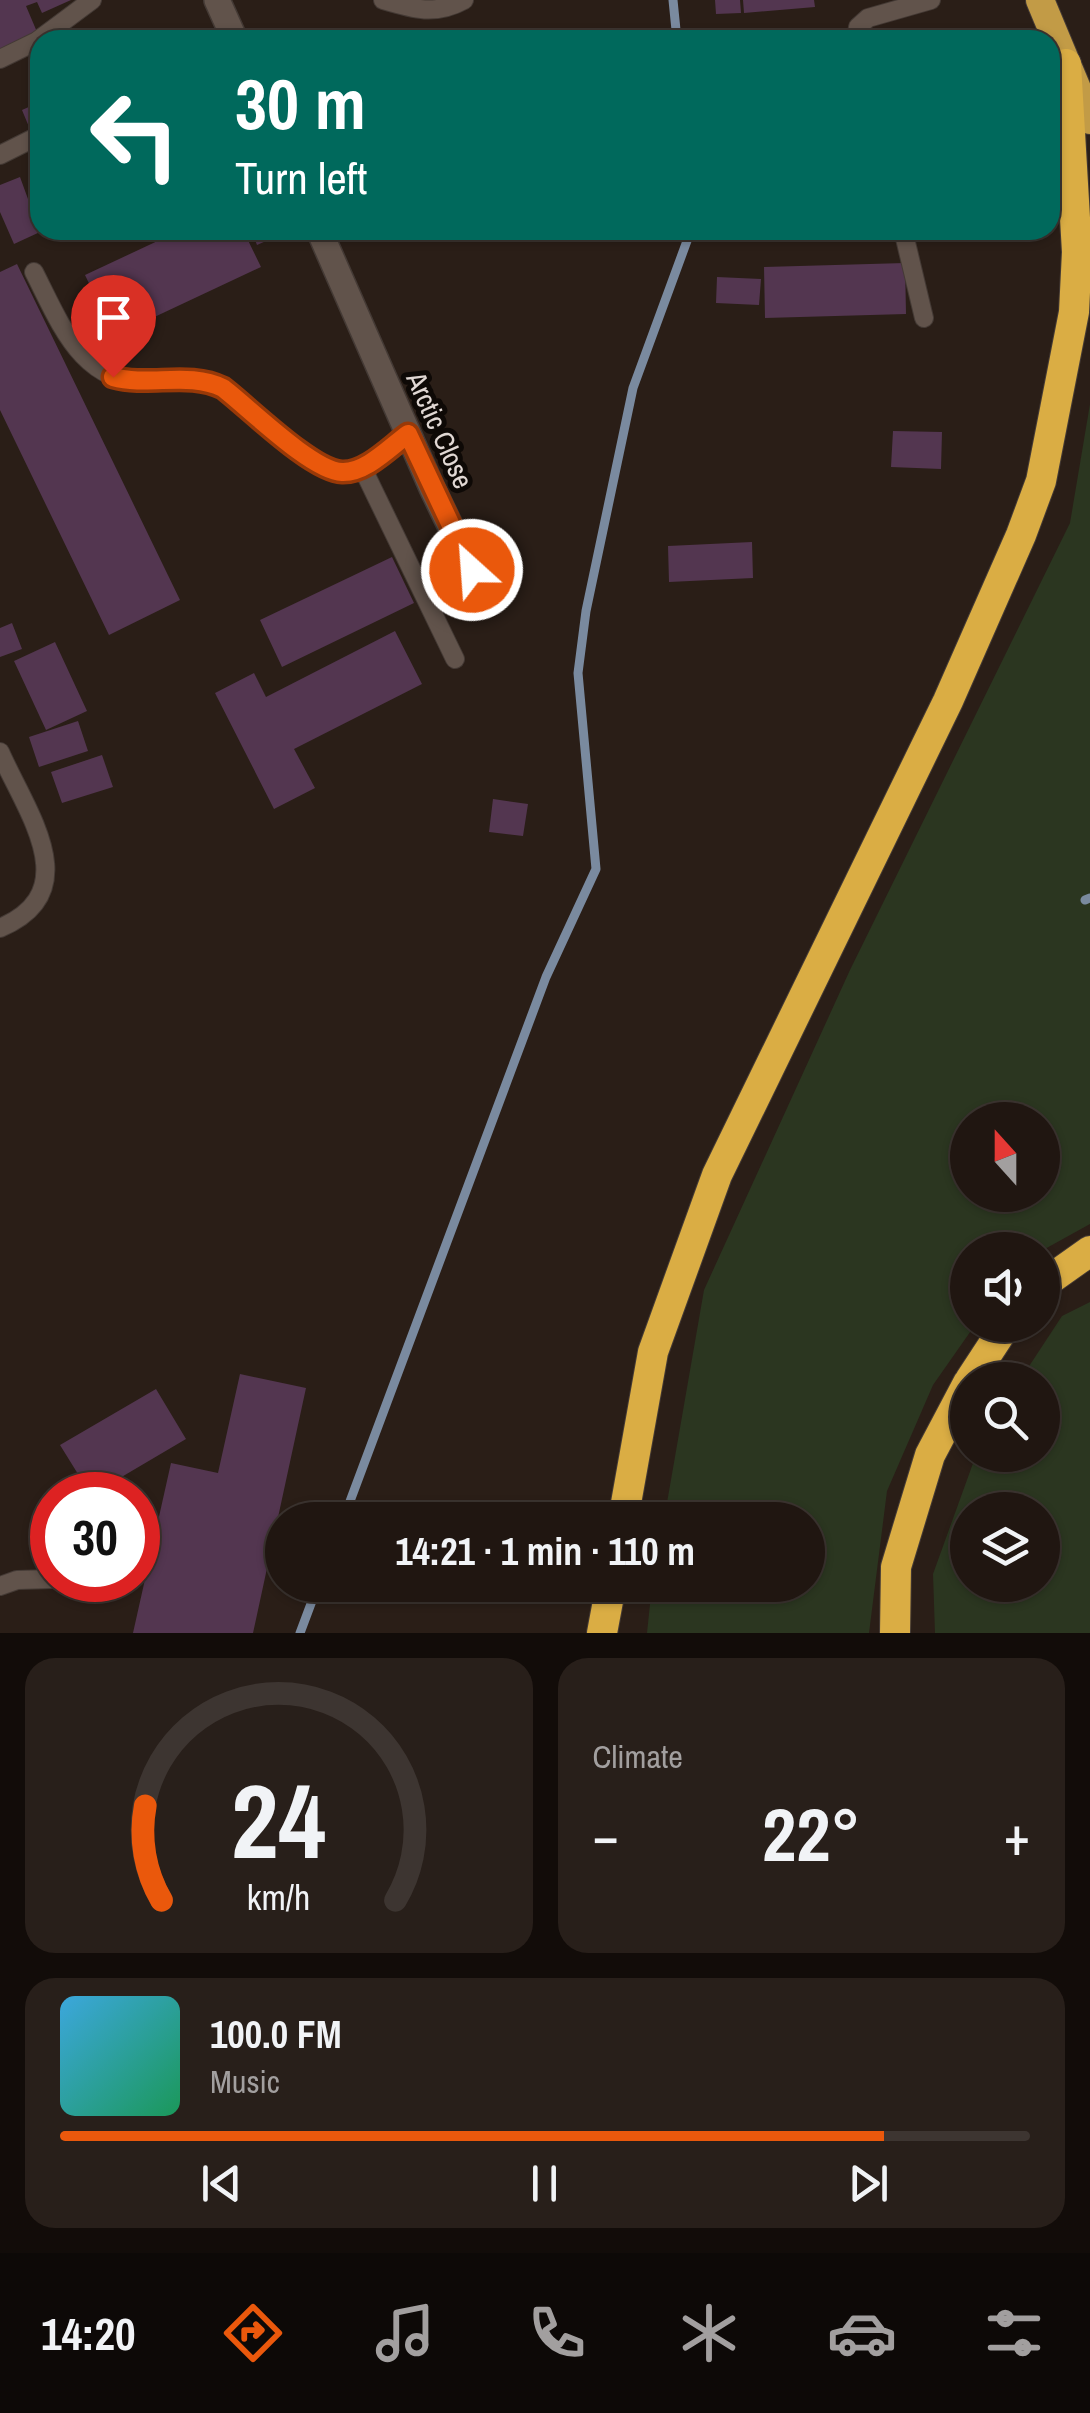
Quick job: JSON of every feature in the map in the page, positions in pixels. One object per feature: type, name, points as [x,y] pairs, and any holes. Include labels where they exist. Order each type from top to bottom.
[{"type":"highway","points":[[1040,0],[1052,30]]},
{"type":"highway","points":[[1060,49],[1090,120]]},
{"type":"highway","points":[[626,1502],[654,1352],[718,1175],[940,718],[1021,536],[1040,481],[1074,312],[1077,252],[1066,64]]},
{"type":"highway","points":[[1060,1272],[1090,1251]]},
{"type":"highway","points":[[895,1633],[896,1567],[930,1455],[950,1417]]},
{"type":"highway","points":[[602,1633],[608,1602]]},
{"type":"street","points":[[218,0],[231,30]]},
{"type":"street","name":"Arctic Close","points":[[323,240],[485,598]]},
{"type":"lane","points":[[51,30],[92,0]]},
{"type":"lane","points":[[383,0],[422,12],[448,9],[464,0]]},
{"type":"lane","points":[[857,30],[868,18],[931,0]]},
{"type":"lane","points":[[0,59],[30,44]]},
{"type":"lane","points":[[0,155],[30,140]]},
{"type":"lane","points":[[904,240],[924,318]]},
{"type":"lane","points":[[34,272],[70,342],[89,364],[113,377],[136,383],[208,380],[318,464],[341,472],[362,468],[408,434]]},
{"type":"lane","points":[[362,468],[455,659]]},
{"type":"lane","points":[[0,752],[46,858],[47,879],[41,900],[17,921],[0,928]]},
{"type":"lane","points":[[0,1586],[30,1580]]},
{"type":"green space","points":[[1090,404],[1090,1224],[1060,1241],[1060,1232],[950,1232],[950,1342],[963,1342],[933,1385],[887,1491],[869,1633],[647,1633],[650,1602],[825,1602],[825,1502],[667,1502],[704,1290],[850,970],[1070,523]]},
{"type":"green space","points":[[1090,1302],[1090,1633],[935,1633],[933,1574],[950,1527],[950,1602],[1060,1602],[1060,1492],[963,1492],[970,1472],[1060,1472],[1060,1362],[1032,1362],[1045,1342],[1060,1342],[1060,1319]]},
{"type":"building","points":[[0,0],[71,0],[42,13],[37,2],[26,6],[36,30],[30,30],[30,43],[0,56]]},
{"type":"building","points":[[715,0],[740,0],[741,13],[716,14]]},
{"type":"building","points":[[743,0],[814,0],[815,7],[744,13]]},
{"type":"building","points":[[30,106],[30,129],[22,110]]},
{"type":"building","points":[[20,177],[30,204],[30,237],[14,244],[0,212],[0,185]]},
{"type":"building","points":[[160,240],[248,240],[261,267],[114,336],[85,275]]},
{"type":"building","points":[[905,263],[906,314],[765,318],[764,267]]},
{"type":"building","points":[[17,264],[180,600],[109,635],[0,410],[0,272]]},
{"type":"building","points":[[717,277],[761,279],[759,305],[716,303]]},
{"type":"building","points":[[893,431],[942,432],[941,469],[891,467]]},
{"type":"building","points":[[752,542],[753,578],[669,582],[668,546]]},
{"type":"building","points":[[392,557],[414,603],[282,667],[260,620]]},
{"type":"building","points":[[12,623],[22,649],[0,657],[0,628]]},
{"type":"building","points":[[395,631],[422,684],[294,749],[315,788],[274,809],[215,693],[254,673],[266,697]]},
{"type":"building","points":[[55,642],[87,711],[46,730],[14,661]]},
{"type":"building","points":[[78,721],[88,751],[39,767],[29,737]]},
{"type":"building","points":[[102,755],[113,787],[62,803],[51,772]]},
{"type":"building","points":[[493,799],[528,804],[523,836],[489,832]]},
{"type":"building","points":[[240,1374],[306,1388],[281,1502],[265,1502],[265,1578],[253,1633],[133,1633],[140,1602],[160,1602],[160,1512],[171,1463],[218,1473]]},
{"type":"building","points":[[156,1389],[186,1439],[130,1472],[77,1472],[60,1445]]},
{"type":"waterway","points":[[673,0],[676,30]]},
{"type":"waterway","points":[[350,1502],[546,977],[596,869],[578,673],[586,611],[633,388],[687,240]]},
{"type":"waterway","points":[[1085,900],[1090,898]]},
{"type":"waterway","points":[[300,1633],[312,1602]]},
{"type":"route","points":[[113,377],[136,383],[208,380],[318,464],[341,472],[362,468],[408,434],[472,570]]}]
